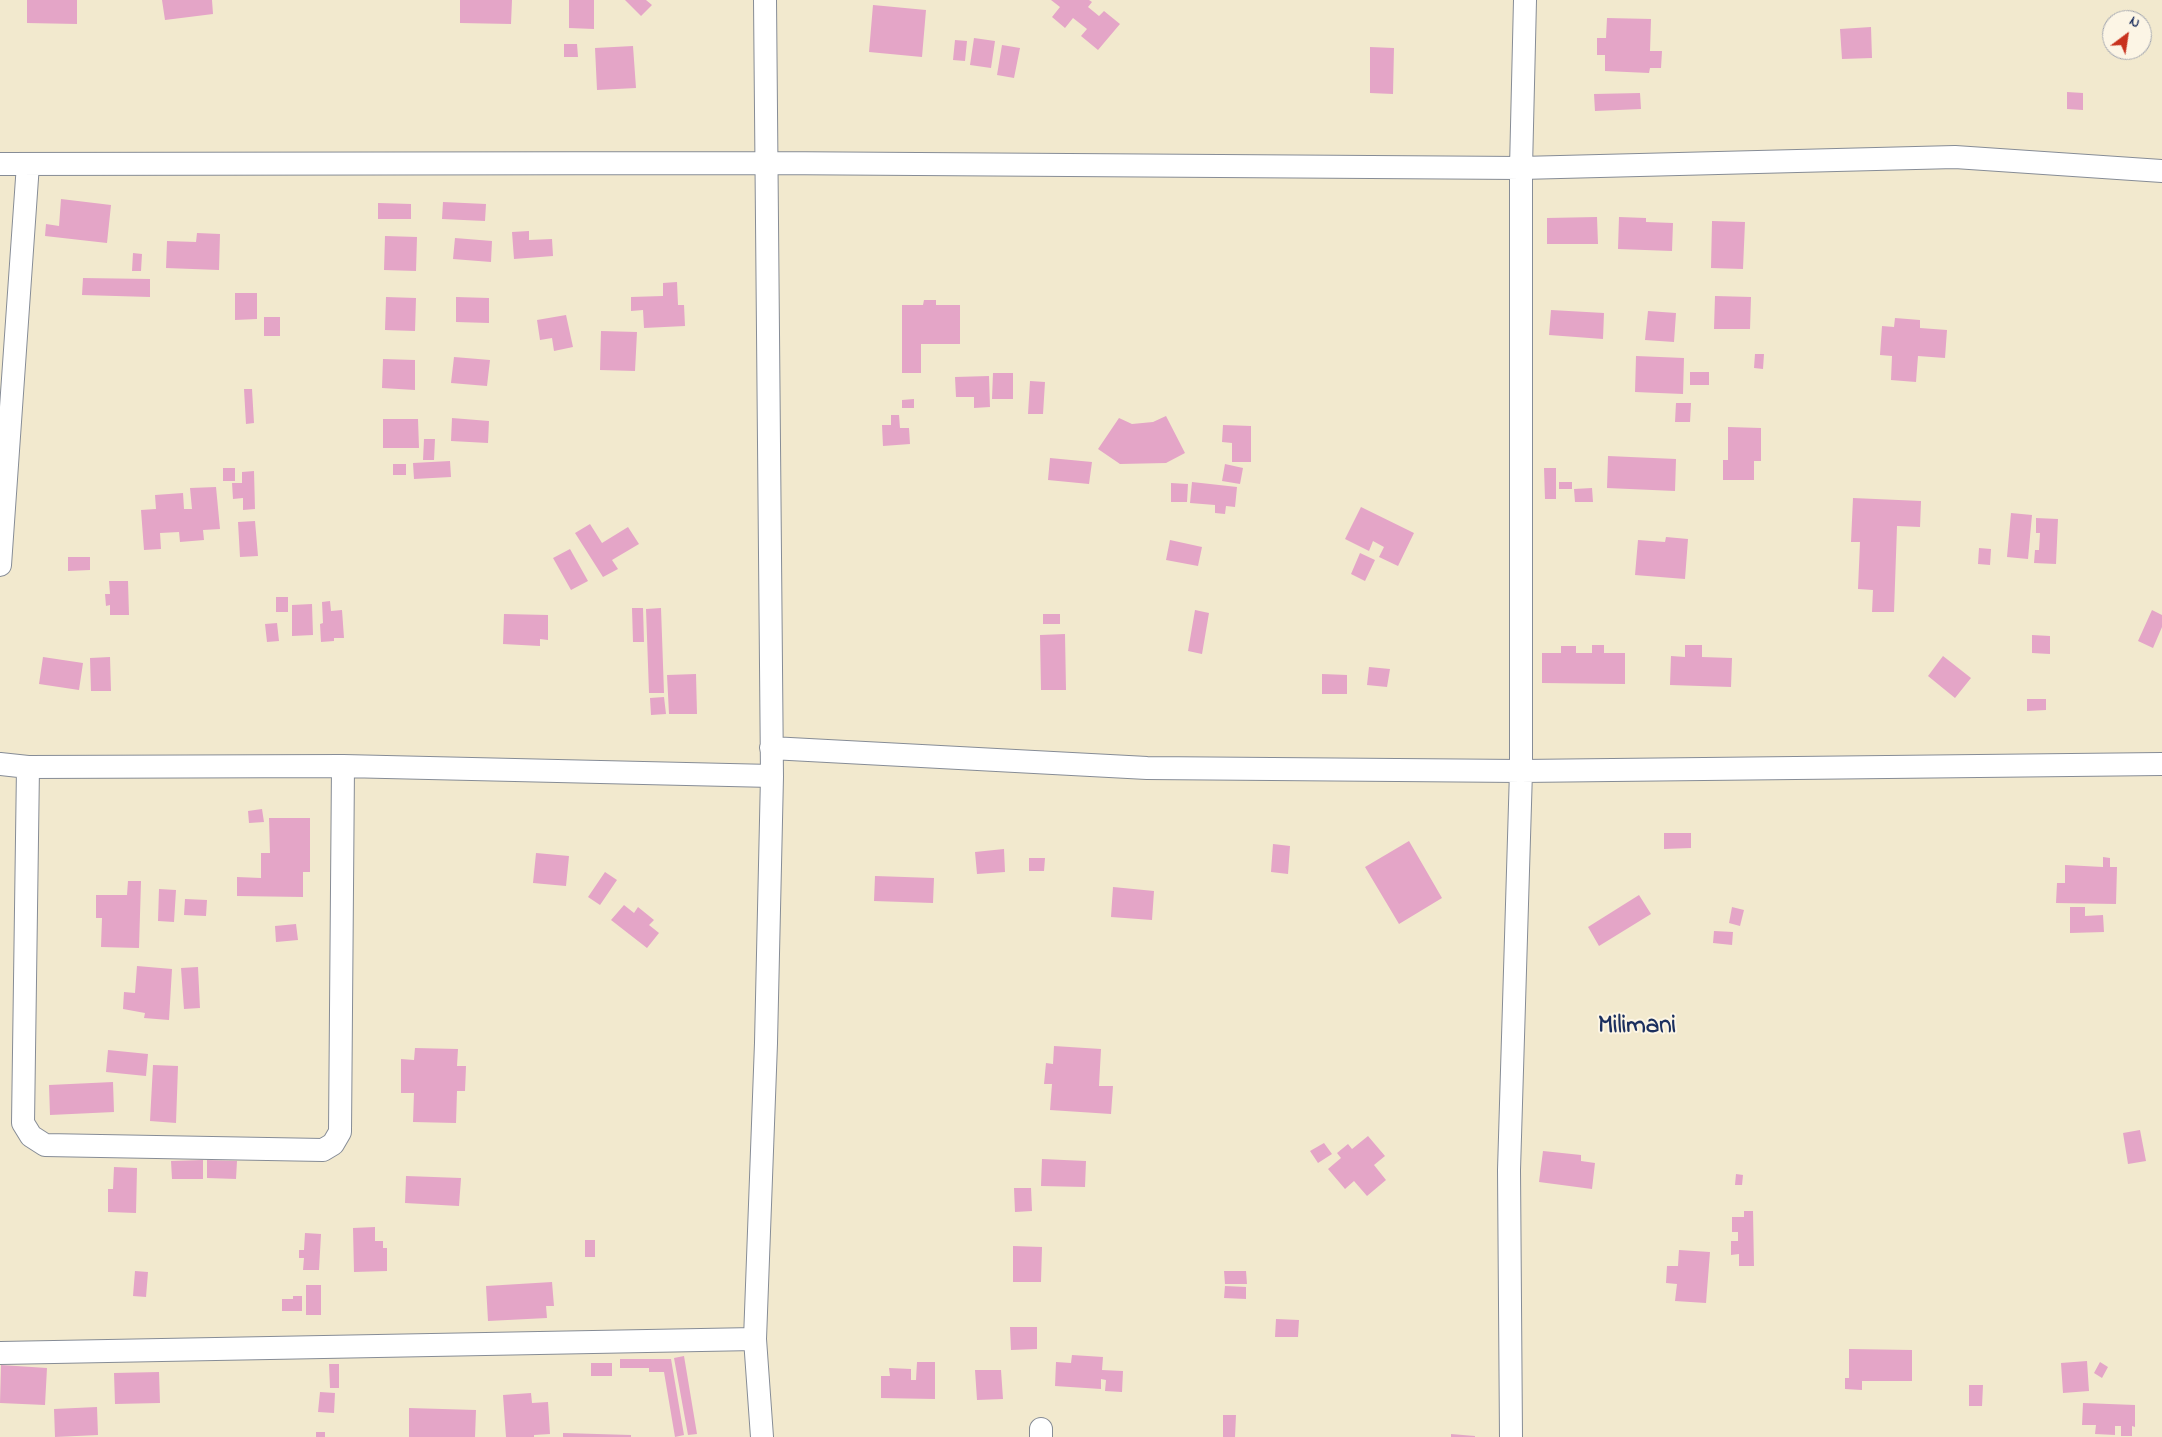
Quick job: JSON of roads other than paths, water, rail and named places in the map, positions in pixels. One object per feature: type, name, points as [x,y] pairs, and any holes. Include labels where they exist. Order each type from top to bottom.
[{"type":"street","points":[[762,1437],[755,1339],[766,1043],[772,776],[765,0]]},
{"type":"street","points":[[1511,1437],[1509,1170],[1521,770],[1521,168],[1525,0]]},
{"type":"street","points":[[0,164],[767,163],[1521,168],[1955,157],[2162,171]]},
{"type":"street","points":[[0,565],[28,164]]},
{"type":"street","points":[[772,748],[1148,768],[1521,770],[2162,764]]},
{"type":"street","points":[[0,764],[28,767],[343,766],[772,776]]},
{"type":"street","points":[[28,767],[23,1122],[31,1136],[45,1145],[322,1150],[333,1144],[340,1132],[343,766]]},
{"type":"street","points":[[0,1352],[755,1339]]},
{"type":"district","name":"Milimani","points":[[1637,1028]]}]
